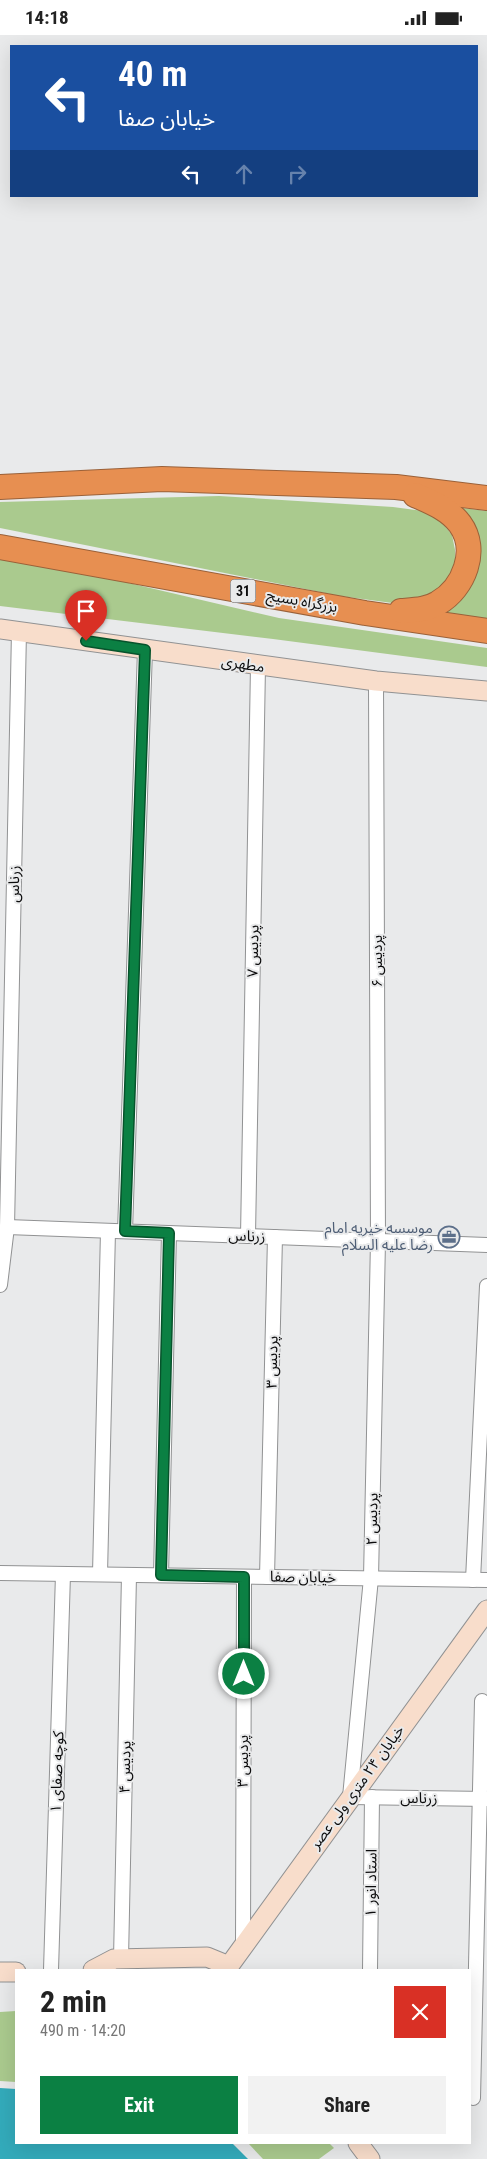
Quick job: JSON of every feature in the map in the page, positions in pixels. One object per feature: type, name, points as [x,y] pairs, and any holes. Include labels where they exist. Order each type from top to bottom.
[{"type":"highway","points":[[0,487],[162,479],[396,487],[487,498]]},
{"type":"highway","points":[[365,613],[423,610],[438,604],[455,591],[468,561],[467,543],[462,526],[456,519],[428,501],[396,487]]},
{"type":"highway","name":"بزرگراه بسیج","points":[[0,547],[365,613],[487,631]]},
{"type":"street","name":"مطهری","points":[[0,629],[258,666],[376,681],[487,691]]},
{"type":"street","name":"زرناس","points":[[0,1285],[6,1227],[19,631]]},
{"type":"street","points":[[125,1231],[145,650]]},
{"type":"street","name":"پردیس ۷","points":[[248,1236],[258,666]]},
{"type":"street","name":"پردیس ۶","points":[[376,681],[378,1241]]},
{"type":"street","name":"زرناس","points":[[6,1227],[487,1245]]},
{"type":"street","points":[[100,1574],[108,1231]]},
{"type":"street","points":[[161,1575],[169,1233]]},
{"type":"street","name":"پردیس ۳","points":[[267,1577],[276,1237]]},
{"type":"street","name":"پردیس ۲","points":[[350,1797],[371,1578],[378,1241]]},
{"type":"street","points":[[473,1580],[487,1286]]},
{"type":"street","name":"خیابان صفا","points":[[0,1573],[487,1580]]},
{"type":"street","name":"کوچه صفای ۱","points":[[51,1969],[63,1574]]},
{"type":"street","name":"پردیس ۴","points":[[121,1959],[129,1575]]},
{"type":"street","name":"پردیس ۳","points":[[243,1946],[244,1577]]},
{"type":"street","name":"خیابان ۲۴ متری ولی عصر","points":[[228,1969],[350,1797],[487,1610]]},
{"type":"street","points":[[473,2098],[483,1799],[482,1701]]},
{"type":"street","name":"زرناس","points":[[350,1797],[483,1799]]},
{"type":"street","name":"استاد انور ۱","points":[[370,1969],[372,1797]]},
{"type":"street","points":[[95,1969],[114,1959],[207,1957],[228,1969]]},
{"type":"street","points":[[0,1972],[15,1972]]},
{"type":"street","points":[[359,2144],[370,2159]]},
{"type":"green space","points":[[219,496],[393,507],[423,511],[441,521],[452,535],[455,565],[451,576],[436,594],[400,604],[340,596],[0,528],[0,502]]},
{"type":"green space","points":[[455,507],[487,511],[487,621],[442,616],[461,601],[473,582],[478,566]]},
{"type":"green space","points":[[0,559],[39,562],[279,618],[487,648],[487,667],[0,606]]},
{"type":"green space","points":[[15,2011],[15,2082],[0,2081],[0,2012]]},
{"type":"green space","points":[[249,2144],[330,2144],[334,2148],[319,2159],[263,2159]]},
{"type":"water","points":[[0,2088],[15,2089],[15,2144],[233,2144],[248,2159],[0,2159]]},
{"type":"place","name":"موسسه خیریه امام رضا علیه السلام","points":[[449,1237]]},
{"type":"route","points":[[86,641],[145,650],[125,1231],[169,1233],[161,1575],[244,1577],[244,1674]]}]
